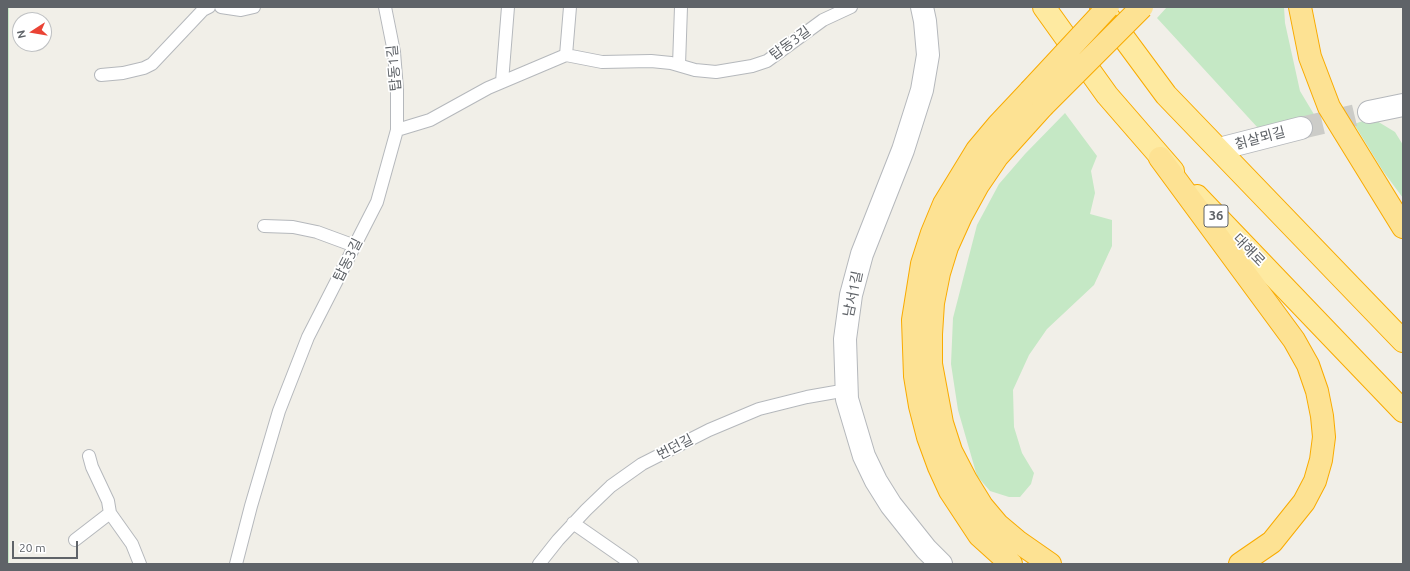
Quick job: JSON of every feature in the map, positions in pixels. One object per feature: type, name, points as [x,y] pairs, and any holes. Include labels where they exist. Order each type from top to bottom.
[{"type":"highway","name":"대해로","points":[[1044,7],[1107,95],[1160,158],[1403,411]]},
{"type":"highway","points":[[1101,7],[1166,94],[1403,341]]},
{"type":"highway","points":[[1050,564],[1032,553],[998,525],[982,506],[951,451],[942,423],[931,364],[931,334],[934,303],[939,274],[947,247],[961,216],[978,186],[1037,99],[1108,7]]},
{"type":"highway","points":[[1011,564],[979,535],[950,491],[928,437],[920,406],[915,376],[913,320],[922,264],[932,233],[944,204],[977,150],[1142,7]]},
{"type":"highway","points":[[1300,7],[1310,57],[1329,107],[1403,227]]},
{"type":"highway","points":[[1160,158],[1294,340],[1308,365],[1317,391],[1322,416],[1324,437],[1321,460],[1315,481],[1304,502],[1272,542],[1240,564]]},
{"type":"street","name":"남서1길","points":[[922,7],[925,21],[928,55],[922,90],[903,150],[862,254],[853,289],[845,339],[847,400],[859,442],[876,481],[891,505],[926,549],[941,564]]},
{"type":"street","points":[[1369,112],[1403,105]]},
{"type":"street","name":"칡살뫼길","points":[[1219,149],[1301,128]]},
{"type":"lane","points":[[101,75],[123,73],[144,68],[152,64],[203,10],[209,7]]},
{"type":"lane","points":[[221,7],[241,10],[254,7]]},
{"type":"lane","name":"탑동1길","points":[[385,7],[394,52],[397,89],[397,130]]},
{"type":"lane","points":[[502,82],[508,7]]},
{"type":"lane","points":[[397,130],[430,120],[502,82],[566,55],[570,7]]},
{"type":"lane","points":[[679,66],[681,7]]},
{"type":"lane","name":"탑동3길","points":[[566,55],[602,62],[651,61],[695,70],[716,72],[752,66],[766,61],[779,53],[823,20],[851,7]]},
{"type":"lane","name":"탑동3길","points":[[236,564],[251,506],[279,411],[308,337],[377,202],[397,130]]},
{"type":"lane","points":[[264,226],[293,227],[317,232],[355,246]]},
{"type":"lane","name":"번던길","points":[[539,564],[573,523],[611,486],[642,464],[709,430],[759,409],[807,397],[847,390]]},
{"type":"lane","points":[[89,456],[92,467],[108,501],[110,513],[132,544],[140,564]]},
{"type":"lane","points":[[75,540],[110,513]]},
{"type":"lane","points":[[573,523],[632,564]]},
{"type":"green space","points":[[7,7],[9,7],[9,564],[7,564]]},
{"type":"green space","points":[[1167,7],[1284,7],[1285,23],[1300,91],[1315,116],[1258,128],[1157,18]]},
{"type":"green space","points":[[1065,113],[1097,156],[1091,171],[1095,193],[1090,214],[1112,220],[1112,246],[1094,285],[1047,329],[1029,355],[1013,390],[1014,427],[1022,453],[1034,473],[1031,484],[1020,497],[1009,497],[990,491],[977,476],[958,410],[951,364],[953,318],[977,225],[999,184],[1025,154]]},
{"type":"green space","points":[[1372,118],[1395,132],[1403,145],[1403,198],[1383,171],[1354,124]]},
{"type":"tunnel","points":[[1301,128],[1369,112]]}]
